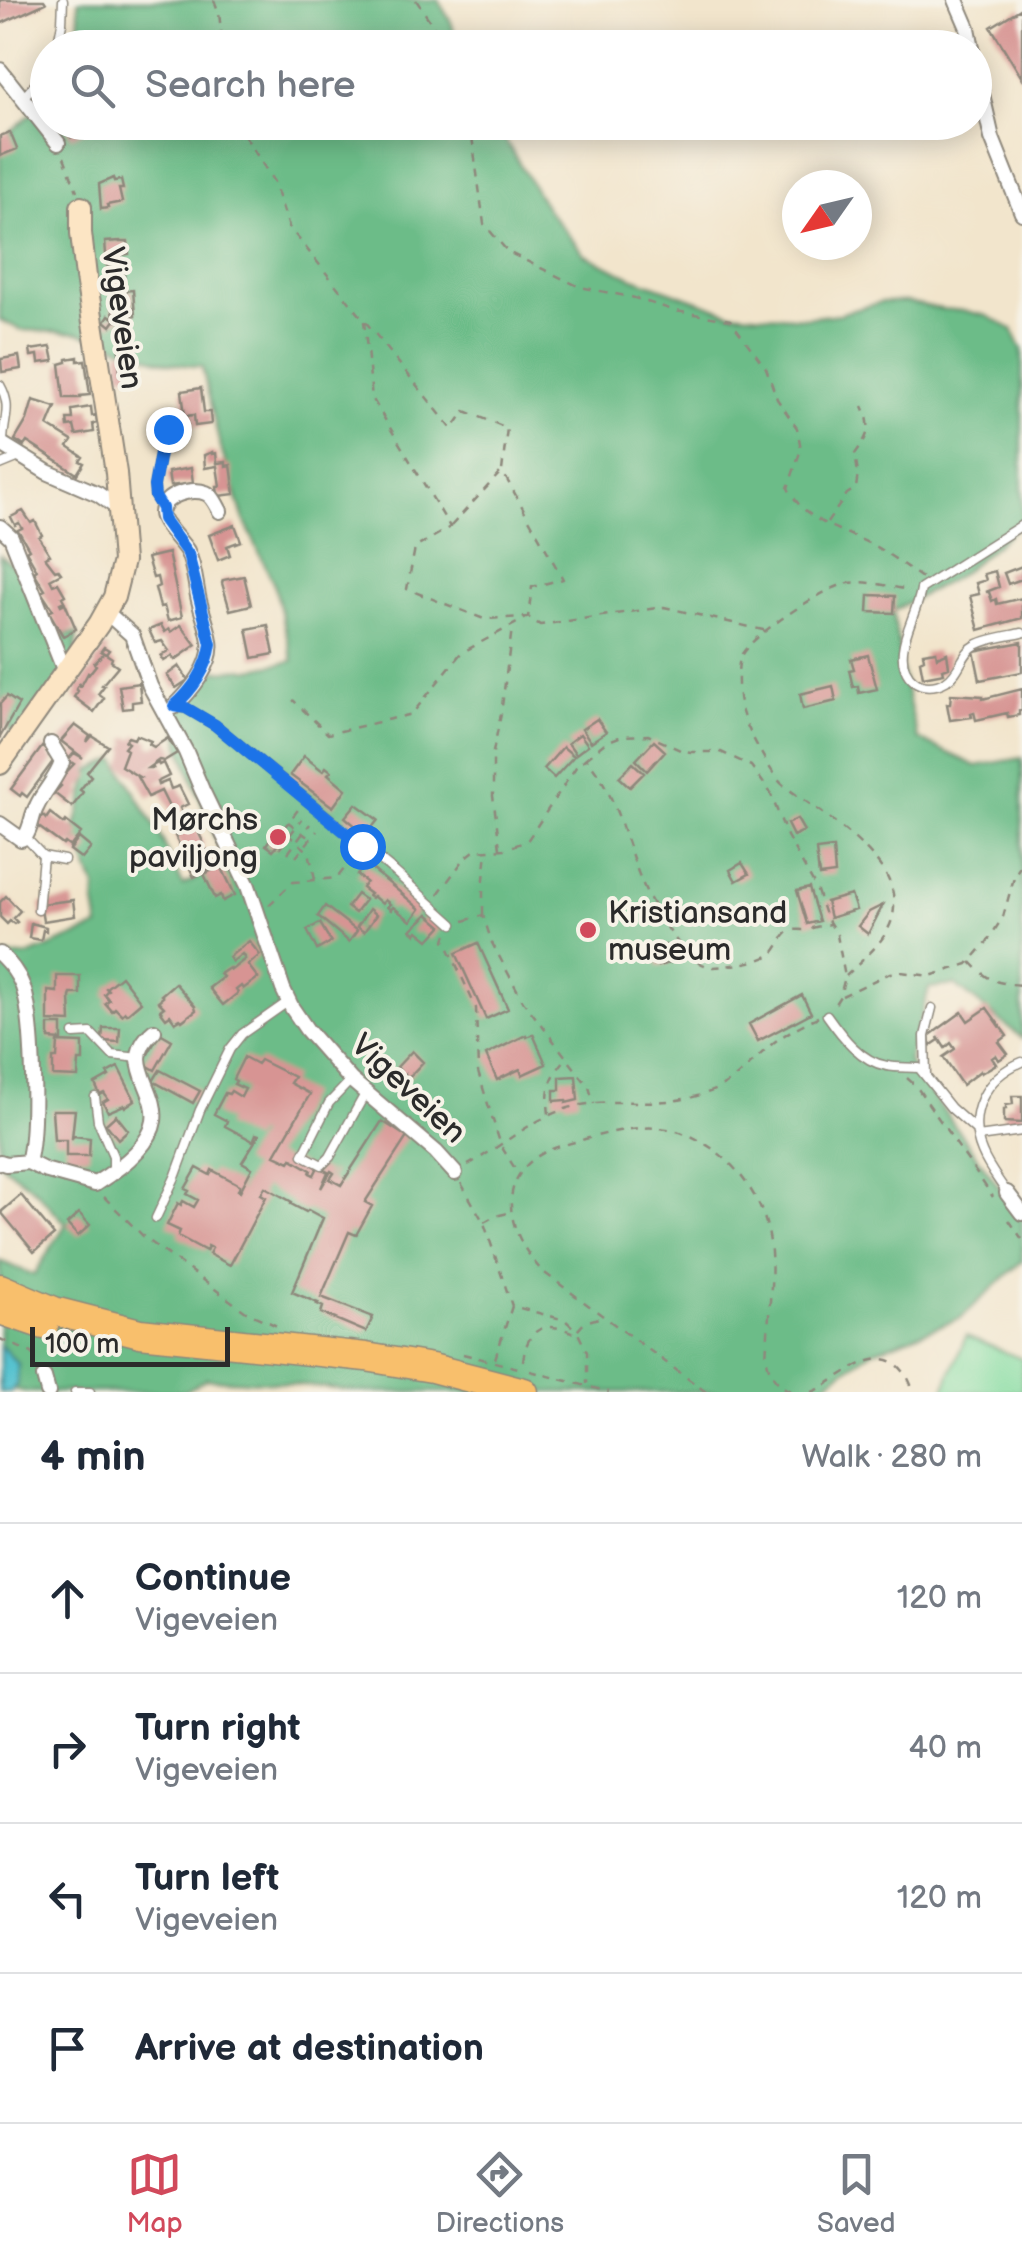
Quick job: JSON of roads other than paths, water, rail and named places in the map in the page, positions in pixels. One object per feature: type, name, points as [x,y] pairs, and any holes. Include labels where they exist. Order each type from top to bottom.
[{"type":"highway","points":[[0,1288],[54,1310],[140,1333],[382,1360],[432,1368],[524,1392]]},
{"type":"highway","points":[[0,1310],[135,1349],[399,1381],[459,1392]]},
{"type":"street","points":[[956,0],[968,30]]},
{"type":"street","points":[[0,70],[30,107]]},
{"type":"street","points":[[992,138],[1022,213]]},
{"type":"street","name":"Vigeveien","points":[[0,764],[106,612],[123,561],[120,510],[80,233],[81,208]]},
{"type":"street","points":[[1,445],[47,472],[98,494],[120,510]]},
{"type":"street","points":[[162,508],[172,498],[199,492],[210,495],[220,511]]},
{"type":"street","name":"Vigeveien","points":[[162,508],[163,519],[192,562],[211,644],[200,675],[184,698],[167,706]]},
{"type":"street","points":[[0,527],[11,537],[65,672]]},
{"type":"street","name":"Vigeveien","points":[[106,612],[132,634],[143,668],[167,706],[258,911],[289,1002],[307,1030],[351,1080],[455,1172]]},
{"type":"street","points":[[0,824],[17,838],[25,837],[30,830],[37,804],[62,762],[50,744]]},
{"type":"street","points":[[0,954],[18,974],[24,991],[32,1075],[32,1150],[28,1162]]},
{"type":"street","points":[[0,1162],[28,1162],[94,1184],[113,1171],[148,1136],[154,1120],[139,1058],[143,1043],[154,1031]]},
{"type":"street","points":[[1003,1200],[1016,1218]]},
{"type":"lane","points":[[61,30],[62,0]]},
{"type":"lane","points":[[23,98],[30,90]]},
{"type":"lane","points":[[0,385],[8,403],[1,445]]},
{"type":"lane","name":"Vigeveien","points":[[162,508],[154,486],[163,436],[180,421]]},
{"type":"lane","points":[[0,465],[22,456]]},
{"type":"lane","points":[[1022,525],[921,590],[902,656],[908,677],[918,685],[930,686],[950,679],[975,645],[1022,633]]},
{"type":"lane","points":[[167,706],[200,714],[454,924]]},
{"type":"lane","points":[[25,837],[43,856],[64,860]]},
{"type":"lane","points":[[38,910],[43,856]]},
{"type":"lane","points":[[156,1218],[200,1110],[230,1049],[242,1034],[289,1002]]},
{"type":"lane","points":[[926,1076],[925,1036],[932,1008]]},
{"type":"lane","points":[[828,1014],[859,1052],[884,1066],[919,1068],[977,1134],[1022,1131]]},
{"type":"lane","points":[[74,1034],[90,1033],[112,1054],[139,1058]]},
{"type":"lane","points":[[1003,1200],[977,1134],[977,1111],[994,1080],[1022,1062]]},
{"type":"lane","points":[[351,1080],[329,1102],[304,1154],[322,1165],[365,1094]]},
{"type":"lane","points":[[95,1097],[98,1120],[113,1156],[113,1171]]},
{"type":"lane","points":[[76,1392],[90,1392]]},
{"type":"water","points":[[0,1345],[18,1364],[17,1384],[11,1392],[0,1392]]},
{"type":"place","name":"Mørchs paviljong","points":[[278,837]]},
{"type":"place","name":"Kristiansand museum","points":[[588,930]]}]
